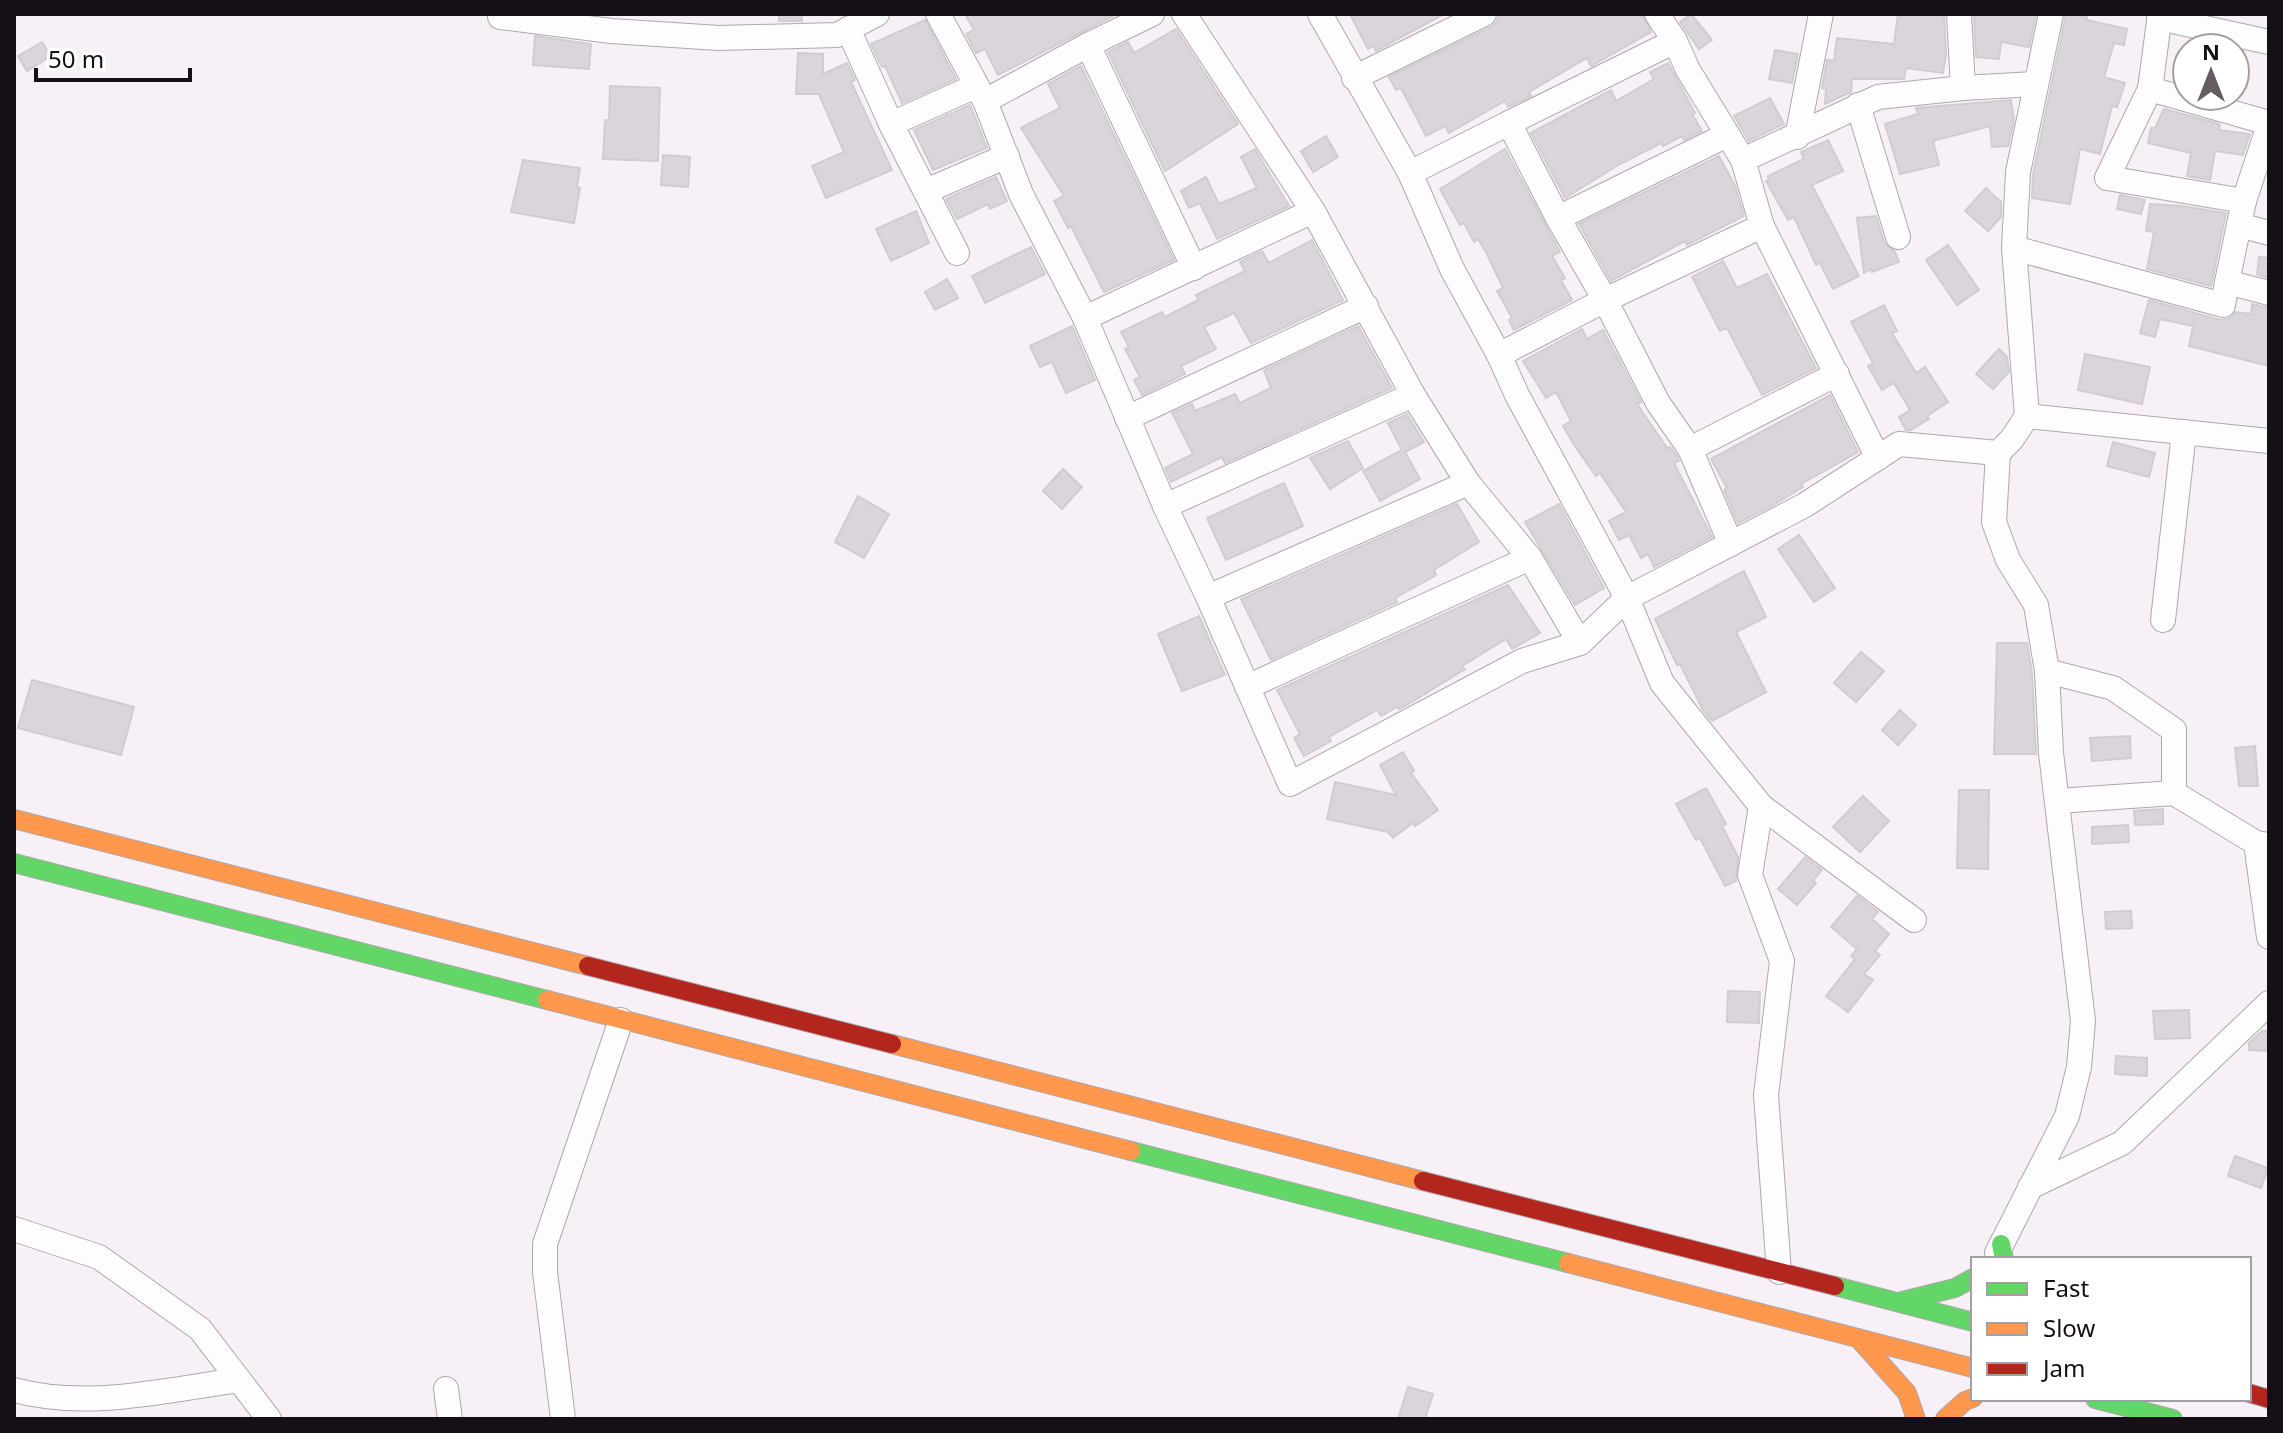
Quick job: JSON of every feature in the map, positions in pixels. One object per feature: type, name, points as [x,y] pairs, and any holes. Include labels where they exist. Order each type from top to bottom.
[{"type":"highway","points":[[14,819],[1896,1303],[1971,1317]]},
{"type":"highway","points":[[14,863],[1963,1365]]},
{"type":"highway","points":[[1896,1303],[1955,1288],[1971,1279]]},
{"type":"highway","points":[[1858,1338],[1907,1393],[1916,1419]]},
{"type":"highway","points":[[1945,1419],[1971,1399]]},
{"type":"highway","points":[[2103,1401],[2173,1419]]},
{"type":"street","points":[[500,17],[611,31],[720,26],[841,26],[877,14]]},
{"type":"street","points":[[891,124],[981,93],[1152,14]]},
{"type":"street","points":[[1184,14],[1313,211],[1413,395],[1468,483],[1530,558],[1580,643]]},
{"type":"street","points":[[1320,14],[1410,173],[1452,269],[1627,598],[1662,683],[1761,806],[1914,920]]},
{"type":"street","points":[[1354,78],[1484,14]]},
{"type":"street","points":[[1657,14],[1743,160],[1762,226],[1878,458]]},
{"type":"street","points":[[1797,137],[1821,14]]},
{"type":"street","points":[[1959,14],[1963,88]]},
{"type":"street","points":[[2000,1254],[2067,1116],[2079,1067],[2083,1021],[2051,753],[2047,671],[2036,605],[2008,560],[1994,522],[1998,453],[2027,416],[2014,248],[2018,172],[2051,14]]},
{"type":"street","points":[[943,16],[981,93],[1021,194],[1085,318],[1165,506],[1290,784],[1522,661],[1580,643],[1627,598],[1805,505],[1899,444],[1998,453]]},
{"type":"street","points":[[2269,42],[2160,16],[2150,89],[2107,178],[2242,213],[2269,233]]},
{"type":"street","points":[[841,26],[957,253]]},
{"type":"street","points":[[1410,173],[1675,41]]},
{"type":"street","points":[[1088,45],[1194,268]]},
{"type":"street","points":[[1743,160],[1878,97],[2035,84]]},
{"type":"street","points":[[2014,248],[2223,305],[2242,213],[2269,124],[2150,89]]},
{"type":"street","points":[[1858,105],[1898,237]]},
{"type":"street","points":[[1509,123],[1658,403],[1690,449],[1731,544]]},
{"type":"street","points":[[1558,218],[1727,135]]},
{"type":"street","points":[[926,191],[1007,156]]},
{"type":"street","points":[[1085,318],[1313,211]]},
{"type":"street","points":[[1499,355],[1605,300],[1762,226]]},
{"type":"street","points":[[2227,282],[2269,293]]},
{"type":"street","points":[[1127,418],[1366,306]]},
{"type":"street","points":[[1690,449],[1837,374]]},
{"type":"street","points":[[1165,506],[1413,395]]},
{"type":"street","points":[[2027,416],[2269,441]]},
{"type":"street","points":[[2163,620],[2184,432]]},
{"type":"street","points":[[1208,597],[1468,483]]},
{"type":"street","points":[[1247,687],[1530,558]]},
{"type":"street","points":[[2047,671],[2113,688],[2174,730],[2174,793]]},
{"type":"street","points":[[2057,801],[2174,793],[2263,844],[2269,937]]},
{"type":"street","points":[[1761,806],[1750,875],[1782,961],[1766,1095],[1779,1272]]},
{"type":"street","points":[[2030,1187],[2122,1143],[2269,1003]]},
{"type":"street","points":[[563,1419],[545,1272],[545,1244],[621,1020]]},
{"type":"street","points":[[14,1229],[99,1257],[200,1329],[269,1419]]},
{"type":"street","points":[[1936,1419],[1963,1365],[1971,1317]]},
{"type":"street","points":[[14,1390],[67,1400],[107,1398],[239,1380]]},
{"type":"street","points":[[446,1389],[450,1419]]},
{"type":"building","points":[[779,14],[802,14],[802,21],[779,21]]},
{"type":"building","points":[[965,14],[1115,15],[998,75],[985,49],[976,53],[966,34],[974,30]]},
{"type":"building","points":[[1350,14],[1444,14],[1376,51],[1373,46],[1368,49]]},
{"type":"building","points":[[1499,14],[1642,14],[1651,32],[1591,66],[1587,58],[1529,92],[1531,96],[1508,107],[1505,101],[1449,133],[1445,126],[1426,136],[1401,88],[1396,90],[1389,77],[1491,27],[1497,22]]},
{"type":"building","points":[[1691,14],[1712,40],[1699,49],[1680,22]]},
{"type":"building","points":[[1898,14],[1944,14],[1946,54],[1943,73],[1906,68],[1904,79],[1852,79],[1851,92],[1825,104],[1826,89],[1822,88],[1827,60],[1834,61],[1837,38],[1894,44]]},
{"type":"building","points":[[1974,14],[2036,14],[2029,47],[2001,42],[1999,59],[1976,57]]},
{"type":"building","points":[[2066,14],[2127,29],[2124,45],[2114,43],[2104,77],[2125,83],[2117,107],[2112,106],[2100,154],[2080,149],[2070,204],[2032,198],[2033,174]]},
{"type":"building","points":[[925,20],[956,79],[902,103],[871,44]]},
{"type":"building","points":[[1176,29],[1238,124],[1165,171],[1108,52],[1128,42],[1134,53]]},
{"type":"building","points":[[535,36],[591,44],[589,69],[533,65]]},
{"type":"building","points":[[42,42],[51,56],[27,71],[18,56]]},
{"type":"building","points":[[1775,50],[1798,54],[1792,83],[1769,79]]},
{"type":"building","points":[[798,53],[823,54],[823,74],[847,63],[855,80],[851,82],[892,170],[826,198],[812,166],[844,152],[819,94],[796,94]]},
{"type":"building","points":[[1668,63],[1702,131],[1684,140],[1682,136],[1663,146],[1661,143],[1565,198],[1531,133],[1611,90],[1616,101],[1654,79],[1650,72]]},
{"type":"building","points":[[1081,66],[1174,260],[1104,292],[1071,226],[1068,228],[1054,201],[1064,196],[1021,128],[1060,108],[1048,84]]},
{"type":"building","points":[[610,86],[660,88],[658,161],[603,159]]},
{"type":"building","points":[[1770,98],[1784,124],[1749,141],[1734,116]]},
{"type":"building","points":[[2011,100],[2014,120],[2008,146],[1992,147],[1990,126],[1933,141],[1939,165],[1900,174],[1885,124],[1918,114],[1916,108]]},
{"type":"building","points":[[970,105],[987,148],[933,170],[914,130]]},
{"type":"building","points":[[2164,109],[2216,123],[2220,125],[2219,130],[2250,134],[2243,155],[2215,151],[2210,180],[2187,176],[2191,153],[2148,143],[2151,128],[2155,128]]},
{"type":"building","points":[[1326,136],[1338,157],[1313,172],[1301,151]]},
{"type":"building","points":[[1828,140],[1843,171],[1812,185],[1859,276],[1833,289],[1820,263],[1816,265],[1794,217],[1788,220],[1766,181],[1769,180],[1768,176],[1804,159],[1801,152]]},
{"type":"building","points":[[1255,149],[1289,206],[1217,239],[1200,203],[1189,208],[1181,191],[1206,177],[1219,204],[1257,188],[1241,157]]},
{"type":"building","points":[[1505,149],[1560,252],[1552,256],[1565,278],[1561,280],[1572,300],[1514,330],[1509,320],[1512,318],[1497,291],[1503,288],[1486,252],[1478,239],[1474,242],[1464,223],[1460,225],[1440,189]]},
{"type":"building","points":[[663,155],[690,157],[688,187],[661,185]]},
{"type":"building","points":[[1719,156],[1735,186],[1744,216],[1687,245],[1685,241],[1611,281],[1579,224]]},
{"type":"building","points":[[523,160],[580,168],[574,223],[511,212]]},
{"type":"building","points":[[996,177],[1007,201],[990,209],[988,204],[957,219],[946,199]]},
{"type":"building","points":[[1986,188],[2001,202],[2001,217],[1988,231],[1965,211]]},
{"type":"building","points":[[2120,195],[2145,200],[2141,214],[2117,209]]},
{"type":"building","points":[[2150,204],[2226,213],[2211,286],[2147,269],[2154,232],[2146,231]]},
{"type":"building","points":[[916,211],[929,243],[891,261],[876,229]]},
{"type":"building","points":[[1876,216],[1884,242],[1895,252],[1899,262],[1864,273],[1857,218]]},
{"type":"building","points":[[1312,240],[1343,300],[1251,343],[1234,313],[1204,327],[1216,349],[1181,366],[1185,374],[1142,395],[1134,380],[1140,377],[1125,349],[1129,347],[1121,332],[1162,312],[1165,317],[1198,300],[1196,295],[1245,271],[1240,262],[1262,251],[1269,263]]},
{"type":"building","points":[[1948,245],[1979,290],[1957,305],[1926,260]]},
{"type":"building","points":[[1031,247],[1045,274],[985,303],[972,276]]},
{"type":"building","points":[[2259,257],[2269,258],[2269,278],[2257,274]]},
{"type":"building","points":[[1723,261],[1737,288],[1767,274],[1816,368],[1762,395],[1727,328],[1720,331],[1692,277]]},
{"type":"building","points":[[947,279],[958,298],[935,310],[925,292]]},
{"type":"building","points":[[2149,300],[2220,320],[2228,319],[2236,312],[2251,314],[2252,304],[2269,308],[2269,366],[2189,346],[2193,326],[2160,319],[2155,337],[2140,333]]},
{"type":"building","points":[[1884,305],[1897,331],[1892,333],[1916,373],[1925,367],[1948,402],[1911,430],[1906,430],[1899,417],[1910,410],[1894,383],[1882,390],[1868,366],[1873,363],[1851,322]]},
{"type":"building","points":[[1072,326],[1095,380],[1066,393],[1052,362],[1040,367],[1030,346]]},
{"type":"building","points":[[1358,326],[1392,388],[1225,463],[1222,457],[1171,482],[1165,468],[1193,454],[1172,413],[1192,404],[1195,411],[1235,394],[1240,403],[1271,388],[1264,370]]},
{"type":"building","points":[[1582,329],[1587,339],[1603,330],[1641,402],[1637,404],[1667,448],[1670,447],[1677,456],[1679,461],[1674,463],[1712,537],[1654,567],[1648,554],[1641,558],[1629,535],[1619,540],[1609,521],[1626,512],[1600,473],[1596,476],[1563,426],[1571,421],[1556,392],[1546,398],[1523,361]]},
{"type":"building","points":[[1999,349],[2007,357],[2009,372],[1993,389],[1976,374]]},
{"type":"building","points":[[2085,354],[2150,367],[2142,404],[2078,390]]},
{"type":"building","points":[[1830,395],[1858,452],[1801,484],[1803,487],[1775,504],[1738,523],[1724,490],[1727,488],[1711,459]]},
{"type":"building","points":[[1407,414],[1424,442],[1405,452],[1420,479],[1380,501],[1363,471],[1402,450],[1388,423]]},
{"type":"building","points":[[1348,441],[1363,468],[1330,489],[1310,458]]},
{"type":"building","points":[[2113,442],[2155,453],[2149,477],[2107,466]]},
{"type":"building","points":[[1063,469],[1082,487],[1062,509],[1043,491]]},
{"type":"building","points":[[1284,483],[1303,526],[1226,560],[1207,518]]},
{"type":"building","points":[[858,496],[889,514],[864,558],[835,542]]},
{"type":"building","points":[[1457,504],[1479,542],[1434,570],[1436,575],[1395,598],[1397,602],[1271,660],[1241,599]]},
{"type":"building","points":[[1559,504],[1604,588],[1575,605],[1525,522]]},
{"type":"building","points":[[1799,535],[1835,588],[1814,602],[1778,549]]},
{"type":"building","points":[[1744,571],[1766,617],[1736,632],[1766,692],[1712,721],[1703,710],[1680,664],[1677,665],[1655,619]]},
{"type":"building","points":[[1508,585],[1540,633],[1512,649],[1506,639],[1412,702],[1381,716],[1377,710],[1329,737],[1331,741],[1304,756],[1294,738],[1300,734],[1277,690]]},
{"type":"building","points":[[1199,616],[1225,675],[1182,691],[1158,634]]},
{"type":"building","points":[[1997,643],[2027,643],[2032,673],[2036,754],[1994,754]]},
{"type":"building","points":[[1861,652],[1884,671],[1856,702],[1834,683]]},
{"type":"building","points":[[32,680],[134,707],[121,755],[18,728]]},
{"type":"building","points":[[1900,710],[1916,725],[1898,745],[1882,730]]},
{"type":"building","points":[[2130,736],[2131,758],[2092,761],[2090,738]]},
{"type":"building","points":[[2255,746],[2258,786],[2239,786],[2235,748]]},
{"type":"building","points":[[1403,752],[1414,771],[1411,773],[1438,810],[1393,838],[1388,832],[1327,819],[1335,782],[1396,795],[1380,765]]},
{"type":"building","points":[[1706,788],[1726,824],[1722,826],[1738,857],[1736,881],[1725,886],[1700,838],[1696,840],[1676,804]]},
{"type":"building","points":[[1959,790],[1989,790],[1988,869],[1957,868]]},
{"type":"building","points":[[1863,796],[1889,821],[1860,852],[1833,827]]},
{"type":"building","points":[[2163,809],[2163,824],[2135,825],[2134,811]]},
{"type":"building","points":[[2128,825],[2129,842],[2092,844],[2092,827]]},
{"type":"building","points":[[1805,857],[1822,870],[1813,880],[1816,883],[1797,905],[1778,889]]},
{"type":"building","points":[[1857,896],[1878,912],[1872,919],[1889,934],[1875,951],[1880,955],[1864,974],[1873,980],[1848,1012],[1826,996],[1855,959],[1851,956],[1857,949],[1831,927]]},
{"type":"building","points":[[2131,911],[2132,928],[2106,929],[2105,912]]},
{"type":"building","points":[[1728,991],[1760,992],[1759,1023],[1727,1022]]},
{"type":"building","points":[[2189,1010],[2190,1038],[2155,1039],[2153,1011]]},
{"type":"building","points":[[2262,1031],[2269,1031],[2269,1051],[2249,1050],[2249,1043]]},
{"type":"building","points":[[2116,1056],[2147,1058],[2147,1076],[2115,1074]]},
{"type":"building","points":[[2235,1156],[2268,1168],[2261,1188],[2228,1176]]},
{"type":"building","points":[[1408,1387],[1433,1394],[1425,1419],[1398,1419]]},
{"type":"traffic: fast","points":[[14,863],[547,1000]]},
{"type":"traffic: fast","points":[[1131,1151],[1568,1263]]},
{"type":"traffic: fast","points":[[2001,1244],[2004,1257]]},
{"type":"traffic: fast","points":[[1902,1301],[1955,1288],[1971,1279]]},
{"type":"traffic: fast","points":[[1835,1286],[1971,1321]]},
{"type":"traffic: fast","points":[[2103,1401],[2173,1419]]},
{"type":"traffic: slow","points":[[14,819],[588,966]]},
{"type":"traffic: slow","points":[[547,1000],[1131,1151]]},
{"type":"traffic: slow","points":[[892,1044],[1423,1181]]},
{"type":"traffic: slow","points":[[1568,1263],[1971,1367]]},
{"type":"traffic: slow","points":[[1858,1338],[1907,1393],[1916,1419]]},
{"type":"traffic: slow","points":[[1945,1419],[1971,1399]]},
{"type":"traffic: jam","points":[[588,966],[892,1044]]},
{"type":"traffic: jam","points":[[1423,1181],[1835,1286]]},
{"type":"traffic: jam","points":[[2251,1394],[2269,1399]]}]
